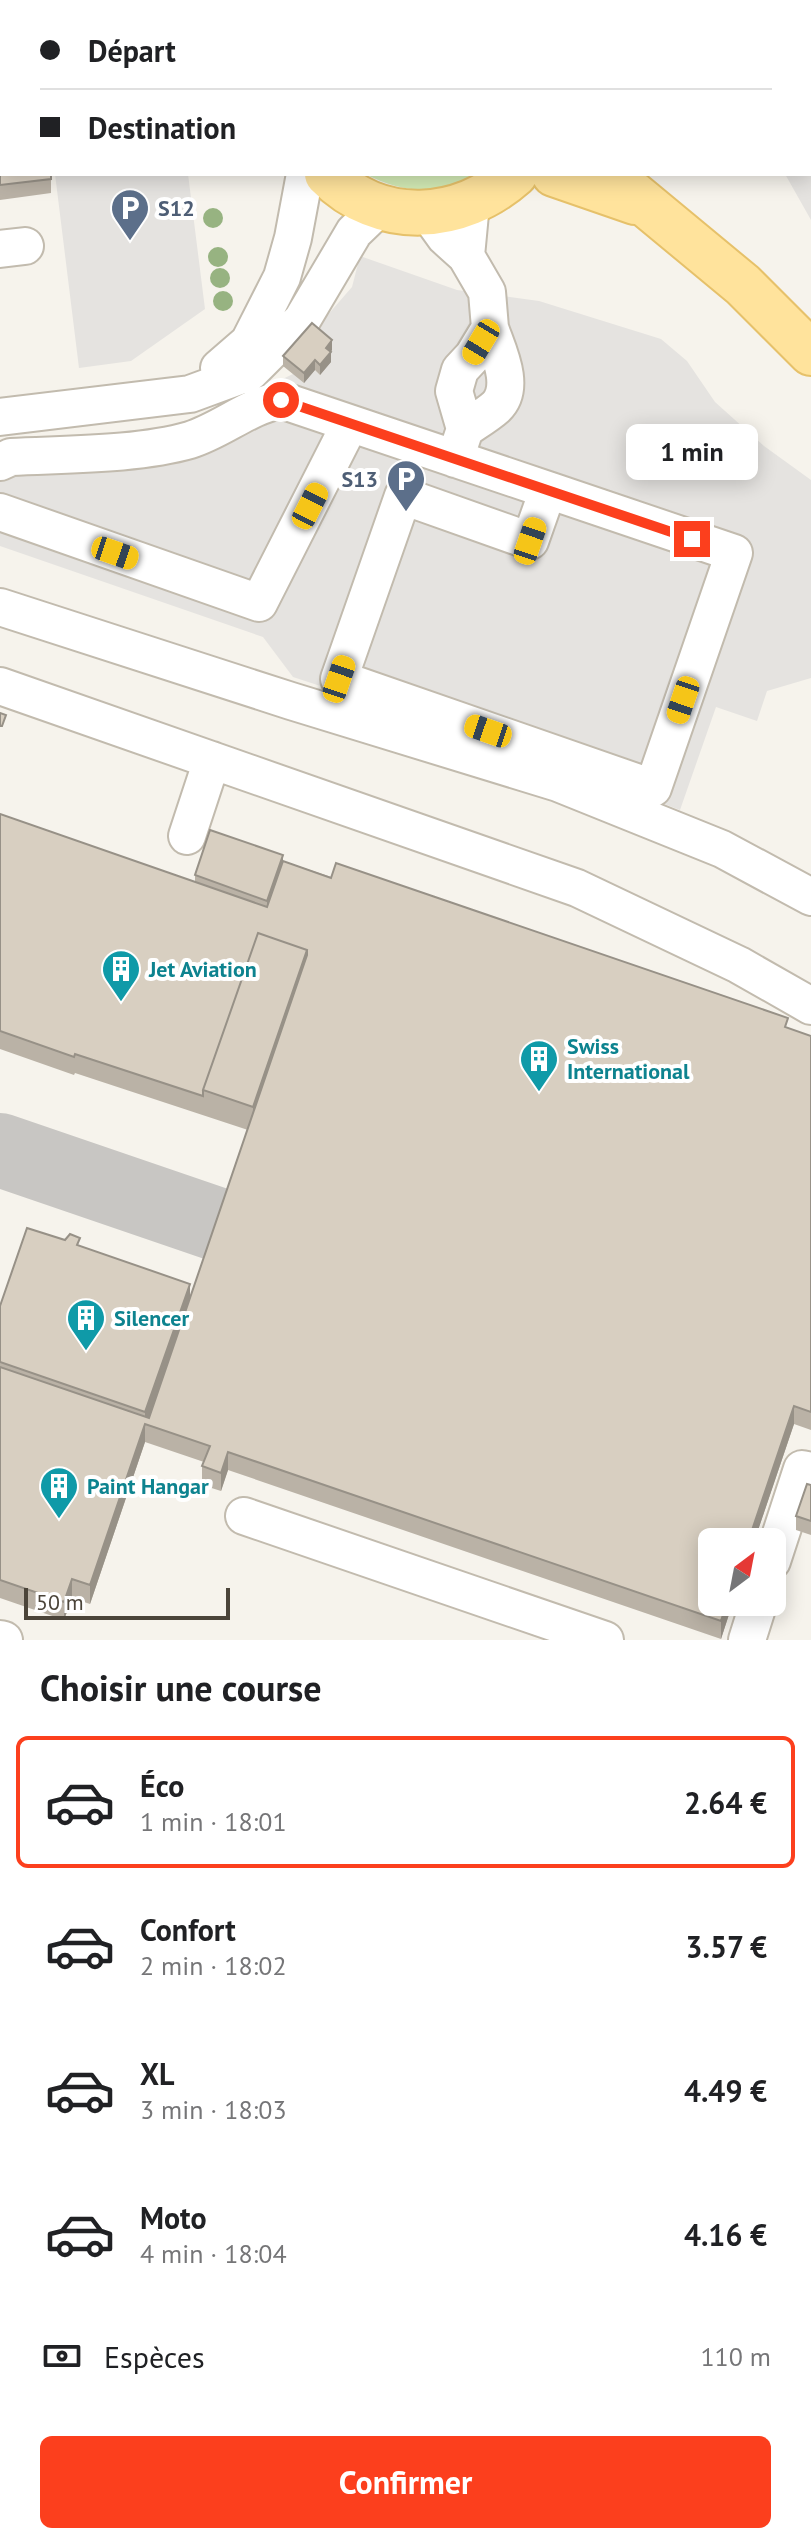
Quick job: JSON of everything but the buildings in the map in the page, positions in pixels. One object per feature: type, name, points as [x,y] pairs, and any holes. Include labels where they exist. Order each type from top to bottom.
[{"type":"main road","points":[[329,176],[340,187],[380,207],[410,213],[441,211],[471,203],[499,188],[513,176]]},
{"type":"main road","points":[[560,176],[648,206]]},
{"type":"main road","points":[[611,176],[743,285],[811,353]]},
{"type":"street","points":[[190,394],[249,342],[282,277],[305,176]]},
{"type":"street","points":[[466,256],[471,203]]},
{"type":"street","points":[[0,417],[190,394],[250,372],[302,320],[354,232],[380,207]]},
{"type":"street","points":[[0,462],[11,457],[162,447],[195,439],[264,403],[281,400],[350,424],[466,426],[499,405],[505,384],[489,350],[487,292],[466,256],[445,237],[427,212]]},
{"type":"street","points":[[0,512],[259,603],[350,424]]},
{"type":"street","points":[[466,426],[548,490],[734,553],[653,788],[339,679],[403,496],[530,541],[548,490]]},
{"type":"street","points":[[0,607],[558,783],[722,849],[811,897]]},
{"type":"street","points":[[0,686],[577,888],[739,965],[811,1006]]},
{"type":"street","points":[[187,836],[212,760]]},
{"type":"street","points":[[783,1528],[802,1469],[811,1471]]},
{"type":"street","points":[[244,1516],[605,1640]]},
{"type":"street","points":[[747,1640],[755,1616]]},
{"type":"green space","points":[[369,176],[475,176],[450,186],[422,190]]},
{"type":"shaded area","name":"S12","points":[[55,176],[188,176],[205,309],[131,361],[79,368]]},
{"type":"shaded area","points":[[786,176],[811,176],[811,220]]},
{"type":"shaded area","name":"S13","points":[[360,256],[457,290],[539,301],[661,339],[687,361],[715,402],[764,446],[811,480],[811,678],[767,691],[757,721],[716,707],[680,810],[570,768],[293,677],[263,637],[0,546],[0,444],[176,430],[293,374],[315,370],[320,375],[312,333],[352,287]]},
{"type":"taxiway","points":[[0,1150],[310,1256]]},
{"type":"place","name":"S12","points":[[130,242]]},
{"type":"place","name":"S13","points":[[406,513]]},
{"type":"place","name":"Jet Aviation","points":[[121,1003]]},
{"type":"place","name":"Swiss International","points":[[539,1093]]},
{"type":"place","name":"Silencer","points":[[86,1352]]},
{"type":"place","name":"Paint Hangar","points":[[59,1520]]},
{"type":"route","points":[[281,400],[692,539]]}]
